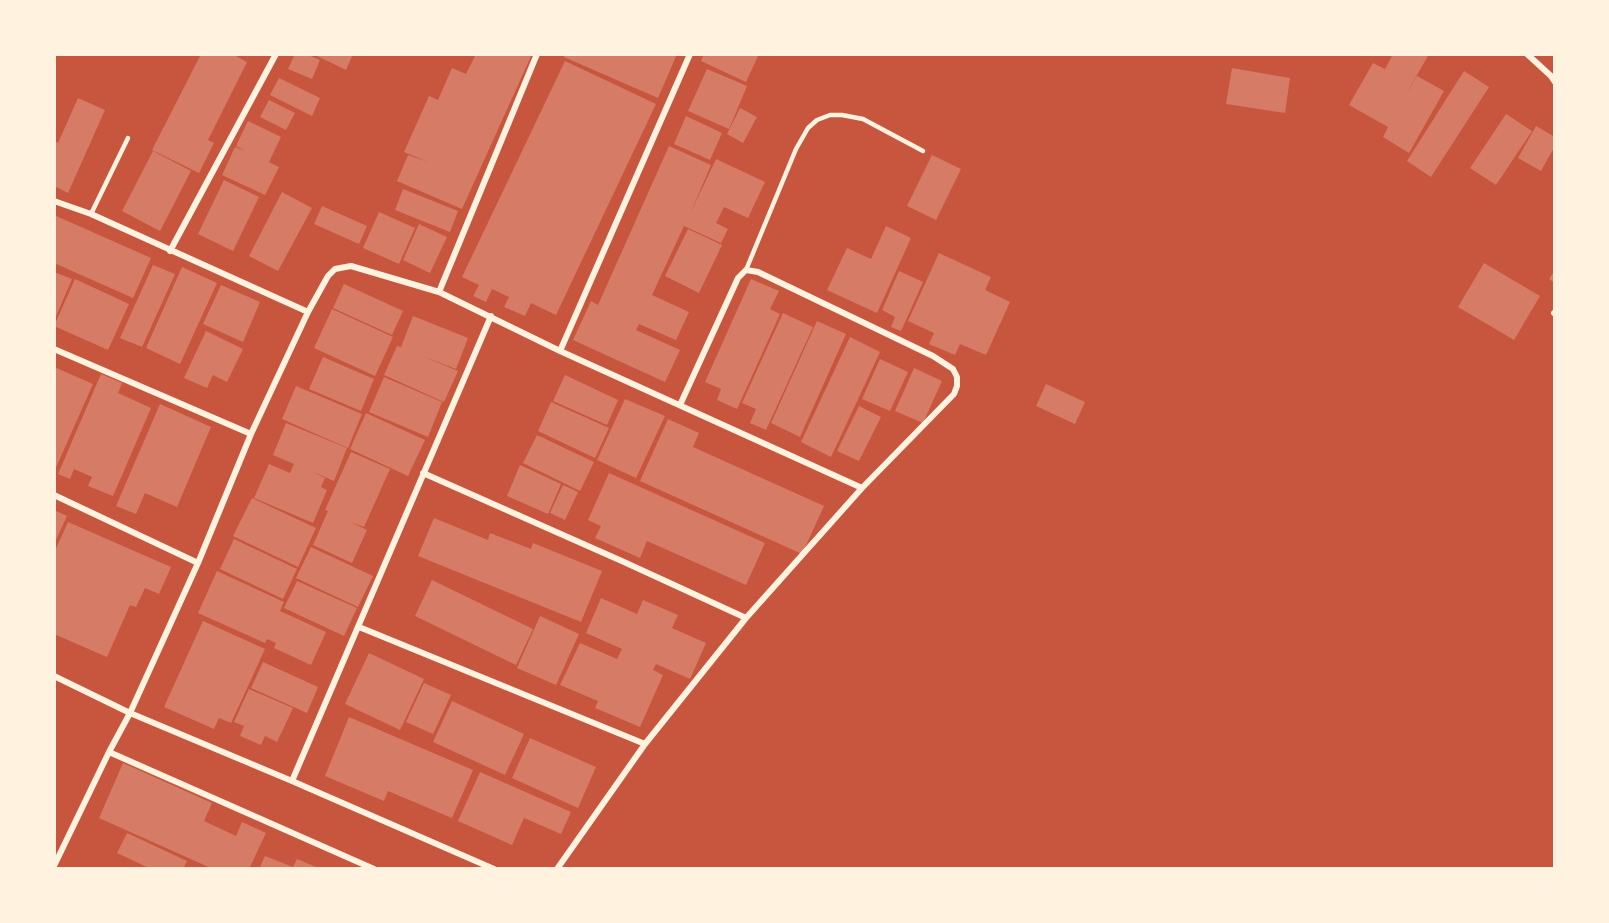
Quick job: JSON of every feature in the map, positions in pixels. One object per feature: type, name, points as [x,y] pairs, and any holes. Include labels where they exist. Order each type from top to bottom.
[{"type":"street","points":[[170,251],[276,54]]},
{"type":"street","points":[[439,292],[537,54]]},
{"type":"street","points":[[560,351],[690,54]]},
{"type":"street","points":[[1527,54],[1555,82]]},
{"type":"street","points":[[54,201],[91,214],[308,312]]},
{"type":"street","points":[[54,866],[130,713],[198,563],[251,434],[308,312],[328,276],[335,269],[351,266],[439,292],[560,351],[862,488]]},
{"type":"street","points":[[557,869],[645,744],[746,618],[862,488],[954,394],[957,377],[953,369],[933,356],[759,272],[746,270],[738,278],[680,405]]},
{"type":"street","points":[[292,782],[491,316]]},
{"type":"street","points":[[54,349],[251,434]]},
{"type":"street","points":[[423,473],[746,618]]},
{"type":"street","points":[[54,495],[198,563]]},
{"type":"street","points":[[359,627],[645,744]]},
{"type":"street","points":[[54,676],[130,713],[494,869]]},
{"type":"street","points":[[109,752],[374,869]]},
{"type":"lane","points":[[746,270],[796,149],[808,128],[817,120],[830,115],[863,120],[923,151]]},
{"type":"lane","points":[[91,214],[128,138]]},
{"type":"building","points":[[201,54],[232,54],[247,62],[208,140],[214,143],[199,173],[152,150]]},
{"type":"building","points":[[295,54],[306,54],[320,60],[312,79],[288,69]]},
{"type":"building","points":[[313,54],[353,54],[346,70]]},
{"type":"building","points":[[476,54],[532,54],[462,209],[397,181],[408,155],[428,162],[404,152],[429,96],[438,100],[452,68],[466,74]]},
{"type":"building","points":[[565,54],[677,54],[658,98],[564,57]]},
{"type":"building","points":[[704,54],[753,54],[758,56],[746,82],[701,61]]},
{"type":"building","points":[[1393,54],[1429,54],[1405,96],[1417,76],[1444,91],[1409,153],[1383,137],[1388,127],[1349,105],[1373,63],[1385,69]]},
{"type":"building","points":[[565,61],[656,104],[556,315],[531,303],[525,316],[504,307],[509,297],[492,289],[486,302],[473,296],[479,285],[462,277]]},
{"type":"building","points":[[1232,68],[1290,78],[1285,113],[1226,104]]},
{"type":"building","points":[[707,69],[747,86],[729,129],[688,111]]},
{"type":"building","points":[[1464,71],[1489,87],[1431,177],[1407,161]]},
{"type":"building","points":[[279,78],[320,98],[312,116],[270,95]]},
{"type":"building","points":[[78,98],[105,110],[68,193],[54,186],[54,141],[58,143]]},
{"type":"building","points":[[269,100],[295,113],[286,130],[260,117]]},
{"type":"building","points":[[740,108],[757,117],[743,143],[727,134]]},
{"type":"building","points":[[1506,114],[1532,131],[1496,185],[1470,168]]},
{"type":"building","points":[[686,116],[722,133],[710,160],[674,144]]},
{"type":"building","points":[[248,121],[281,137],[269,162],[279,167],[265,195],[222,175],[235,147],[245,151],[236,146]]},
{"type":"building","points":[[1536,126],[1555,137],[1555,146],[1541,171],[1518,158]]},
{"type":"building","points":[[669,146],[711,165],[690,214],[716,159],[765,182],[748,218],[724,207],[716,223],[728,229],[721,243],[684,226],[652,295],[689,312],[676,340],[639,324],[636,330],[680,350],[665,382],[573,340],[591,301],[598,305]]},
{"type":"building","points":[[153,151],[191,171],[160,231],[122,211]]},
{"type":"building","points":[[932,155],[961,169],[936,220],[907,206]]},
{"type":"building","points":[[224,180],[259,197],[233,251],[198,234]]},
{"type":"building","points":[[403,189],[458,211],[450,232],[395,210]]},
{"type":"building","points":[[282,192],[312,208],[278,271],[249,256]]},
{"type":"building","points":[[322,206],[367,226],[359,244],[314,224]]},
{"type":"building","points":[[379,212],[415,228],[399,264],[363,248]]},
{"type":"building","points":[[54,215],[151,258],[133,298],[54,263]]},
{"type":"building","points":[[419,224],[447,237],[430,273],[403,260]]},
{"type":"building","points":[[886,226],[911,238],[877,313],[827,290],[847,248],[871,259]]},
{"type":"building","points":[[688,229],[722,245],[699,293],[665,276]]},
{"type":"building","points":[[939,253],[991,277],[985,290],[1010,302],[986,355],[960,344],[955,355],[929,344],[934,333],[908,321]]},
{"type":"building","points":[[1484,263],[1540,296],[1514,340],[1458,307]]},
{"type":"building","points":[[153,265],[175,274],[142,347],[120,338]]},
{"type":"building","points":[[182,267],[217,283],[180,364],[146,348]]},
{"type":"building","points":[[1555,270],[1555,283],[1549,279]]},
{"type":"building","points":[[899,271],[923,282],[901,331],[891,327],[895,317],[882,310]]},
{"type":"building","points":[[54,272],[72,279],[54,321]]},
{"type":"building","points":[[75,279],[129,304],[108,350],[54,326]]},
{"type":"building","points":[[751,279],[779,291],[770,309],[780,314],[737,409],[717,400],[721,389],[705,382]]},
{"type":"building","points":[[344,284],[403,311],[392,335],[333,308]]},
{"type":"building","points":[[221,285],[260,302],[243,342],[203,324]]},
{"type":"building","points":[[332,309],[393,337],[375,376],[314,348]]},
{"type":"building","points":[[783,313],[813,327],[766,430],[750,423],[756,409],[742,403]]},
{"type":"building","points":[[413,316],[468,338],[456,369],[420,355],[458,371],[444,402],[384,375],[397,346],[401,347]]},
{"type":"building","points":[[817,321],[846,334],[800,437],[771,423]]},
{"type":"building","points":[[206,331],[243,349],[227,382],[213,375],[207,388],[184,378]]},
{"type":"building","points":[[850,337],[880,352],[831,457],[801,442]]},
{"type":"building","points":[[323,357],[374,379],[361,411],[309,389]]},
{"type":"building","points":[[880,359],[908,372],[890,411],[862,399]]},
{"type":"building","points":[[54,367],[93,384],[54,472]]},
{"type":"building","points":[[914,368],[942,381],[923,423],[895,411]]},
{"type":"building","points":[[101,374],[122,383],[118,393],[151,408],[113,496],[88,486],[92,477],[74,469],[70,479],[58,474]]},
{"type":"building","points":[[565,375],[618,400],[607,425],[553,401]]},
{"type":"building","points":[[384,377],[442,402],[428,437],[369,412]]},
{"type":"building","points":[[1046,384],[1085,402],[1075,424],[1036,406]]},
{"type":"building","points":[[296,386],[362,414],[348,448],[282,419]]},
{"type":"building","points":[[625,399],[665,416],[636,478],[597,460]]},
{"type":"building","points":[[551,402],[609,428],[595,458],[538,431]]},
{"type":"building","points":[[160,404],[211,427],[177,507],[145,493],[136,514],[116,506]]},
{"type":"building","points":[[859,406],[881,417],[859,461],[837,451]]},
{"type":"building","points":[[366,413],[425,440],[408,476],[350,449]]},
{"type":"building","points":[[668,419],[699,433],[693,447],[824,506],[802,554],[640,481]]},
{"type":"building","points":[[286,423],[347,448],[334,481],[311,471],[325,478],[321,487],[327,490],[313,523],[254,498],[269,464],[290,473],[294,464],[273,455]]},
{"type":"building","points":[[537,435],[594,462],[580,491],[523,463]]},
{"type":"building","points":[[351,452],[390,469],[364,527],[350,522],[367,530],[352,563],[313,545],[328,511],[325,510]]},
{"type":"building","points":[[520,465],[561,484],[548,514],[507,496]]},
{"type":"building","points":[[609,473],[765,543],[746,585],[647,541],[640,558],[595,538],[601,526],[588,520]]},
{"type":"building","points":[[563,485],[578,492],[565,520],[550,513]]},
{"type":"building","points":[[252,498],[316,528],[298,567],[233,536]]},
{"type":"building","points":[[54,510],[67,516],[54,544]]},
{"type":"building","points":[[434,518],[488,540],[490,533],[531,549],[533,543],[602,571],[581,622],[418,556]]},
{"type":"building","points":[[68,522],[171,567],[159,594],[145,588],[136,607],[130,605],[107,657],[54,634],[54,553]]},
{"type":"building","points":[[234,539],[297,569],[283,599],[220,569]]},
{"type":"building","points":[[311,547],[373,576],[358,607],[296,578]]},
{"type":"building","points":[[217,571],[284,602],[280,611],[326,632],[311,665],[274,648],[276,643],[267,639],[265,643],[198,613]]},
{"type":"building","points":[[432,580],[533,629],[516,665],[415,616]]},
{"type":"building","points":[[297,581],[357,608],[344,636],[284,608]]},
{"type":"building","points":[[601,598],[637,614],[643,600],[678,615],[672,628],[706,643],[690,679],[656,664],[653,670],[663,675],[640,727],[595,708],[598,701],[560,685],[580,643],[617,659],[622,649],[586,633]]},
{"type":"building","points":[[540,616],[579,634],[556,685],[517,668]]},
{"type":"building","points":[[203,621],[265,649],[231,723],[219,718],[214,729],[164,707]]},
{"type":"building","points":[[369,653],[424,679],[400,730],[345,704]]},
{"type":"building","points":[[263,662],[318,687],[307,713],[251,688]]},
{"type":"building","points":[[424,683],[451,695],[433,734],[406,722]]},
{"type":"building","points":[[249,689],[293,708],[277,742],[265,736],[261,745],[240,736],[244,726],[234,722]]},
{"type":"building","points":[[452,701],[524,734],[505,775],[433,742]]},
{"type":"building","points":[[349,717],[473,770],[452,818],[388,791],[384,801],[325,776]]},
{"type":"building","points":[[530,738],[596,767],[578,808],[512,778]]},
{"type":"building","points":[[123,763],[212,803],[204,821],[236,836],[242,822],[266,833],[249,869],[213,869],[99,818]]},
{"type":"building","points":[[480,772],[571,812],[561,834],[524,818],[512,845],[458,821]]},
{"type":"building","points":[[127,833],[187,861],[183,869],[151,869],[117,853]]},
{"type":"building","points":[[265,856],[293,867],[297,859],[321,869],[259,869]]}]
